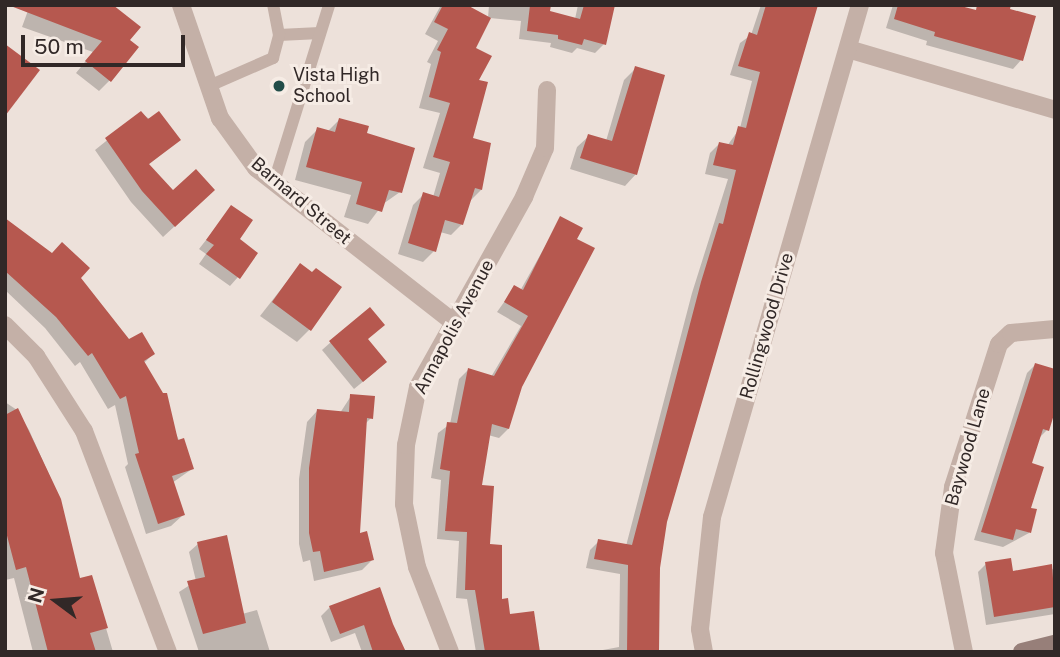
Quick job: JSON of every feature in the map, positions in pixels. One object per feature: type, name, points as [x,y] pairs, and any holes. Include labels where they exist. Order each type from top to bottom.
[{"type":"street","name":"Barnard Street","points":[[181,5],[220,118],[256,168],[453,323]]},
{"type":"street","name":"Rollingwood Drive","points":[[704,652],[700,629],[712,517],[860,5]]},
{"type":"street","points":[[848,49],[1055,110]]},
{"type":"street","name":"Annapolis Avenue","points":[[450,652],[417,567],[404,504],[406,445],[418,387],[524,197],[545,148],[547,90]]},
{"type":"street","points":[[5,325],[36,356],[84,431],[168,652]]},
{"type":"street","name":"Baywood Lane","points":[[964,652],[944,553],[953,487],[999,344],[1011,332],[1055,329]]},
{"type":"street","points":[[1021,652],[1055,644]]},
{"type":"lane","points":[[209,86],[273,58],[279,35],[273,5]]},
{"type":"lane","points":[[274,182],[328,5]]},
{"type":"lane","points":[[279,35],[320,33]]},
{"type":"building","points":[[8,5],[113,5],[141,27],[130,40],[139,47],[111,82],[85,61],[102,41]]},
{"type":"building","points":[[443,5],[467,5],[491,18],[476,48],[492,56],[479,80],[488,82],[473,138],[491,143],[482,190],[475,188],[463,225],[445,220],[436,252],[408,243],[423,192],[439,197],[450,162],[433,157],[450,103],[429,97],[441,52],[437,50],[448,29],[434,22]]},
{"type":"building","points":[[530,5],[551,5],[550,11],[580,19],[584,5],[615,5],[606,45],[584,39],[582,45],[558,39],[558,35],[527,31]]},
{"type":"building","points":[[766,5],[818,5],[667,522],[660,568],[659,652],[627,652],[628,565],[594,559],[598,539],[632,545],[701,282],[719,223],[723,224],[736,170],[713,165],[719,142],[733,145],[738,126],[746,128],[760,72],[738,66],[749,32],[757,35]]},
{"type":"building","points":[[898,5],[957,5],[976,10],[977,5],[1011,5],[1010,9],[1036,16],[1023,61],[934,36],[935,32],[894,19]]},
{"type":"building","points":[[5,44],[40,70],[5,116]]},
{"type":"building","points":[[635,66],[665,75],[637,175],[580,158],[588,134],[612,141]]},
{"type":"building","points":[[141,111],[148,119],[159,111],[181,140],[149,164],[173,190],[196,169],[215,190],[175,227],[142,191],[105,138]]},
{"type":"building","points":[[339,118],[369,126],[367,133],[415,148],[402,193],[389,190],[382,212],[356,204],[362,182],[306,167],[317,127],[335,132]]},
{"type":"building","points":[[231,205],[253,220],[240,239],[258,253],[240,279],[206,254],[214,245],[206,240]]},
{"type":"building","points":[[560,216],[583,228],[577,239],[595,248],[522,387],[509,429],[492,424],[482,485],[494,486],[490,544],[502,545],[502,599],[508,598],[510,614],[534,611],[540,652],[485,652],[475,590],[465,590],[467,532],[445,531],[450,471],[440,469],[447,422],[457,423],[468,368],[494,376],[528,316],[504,302],[514,285],[523,290]]},
{"type":"building","points":[[5,218],[52,253],[62,242],[90,268],[81,278],[129,339],[142,332],[155,354],[144,361],[163,393],[167,393],[178,440],[184,438],[194,469],[172,476],[185,515],[158,524],[135,454],[139,453],[126,396],[120,399],[92,353],[88,356],[56,317],[5,271]]},
{"type":"building","points":[[300,263],[312,272],[316,268],[342,287],[311,331],[272,302]]},
{"type":"building","points":[[370,307],[385,325],[368,339],[387,362],[363,382],[329,341]]},
{"type":"building","points":[[1035,363],[1055,369],[1055,411],[1049,431],[1043,429],[1032,463],[1044,467],[1031,508],[1037,509],[1031,533],[1016,529],[1013,540],[981,532]]},
{"type":"building","points":[[350,394],[375,396],[373,419],[367,418],[360,533],[367,531],[374,560],[324,572],[320,551],[313,552],[309,533],[309,468],[317,409],[349,412]]},
{"type":"building","points":[[18,408],[61,499],[80,578],[92,575],[108,628],[90,633],[96,652],[48,652],[26,567],[16,570],[5,528],[5,415]]},
{"type":"building","points":[[227,535],[246,623],[203,634],[187,581],[205,577],[197,542]]},
{"type":"building","points":[[1011,558],[1013,571],[1052,564],[1055,607],[994,617],[985,562]]},
{"type":"building","points":[[380,587],[406,652],[373,652],[364,625],[340,634],[329,606]]},
{"type":"place","name":"Vista High School","points":[[279,86]]}]
